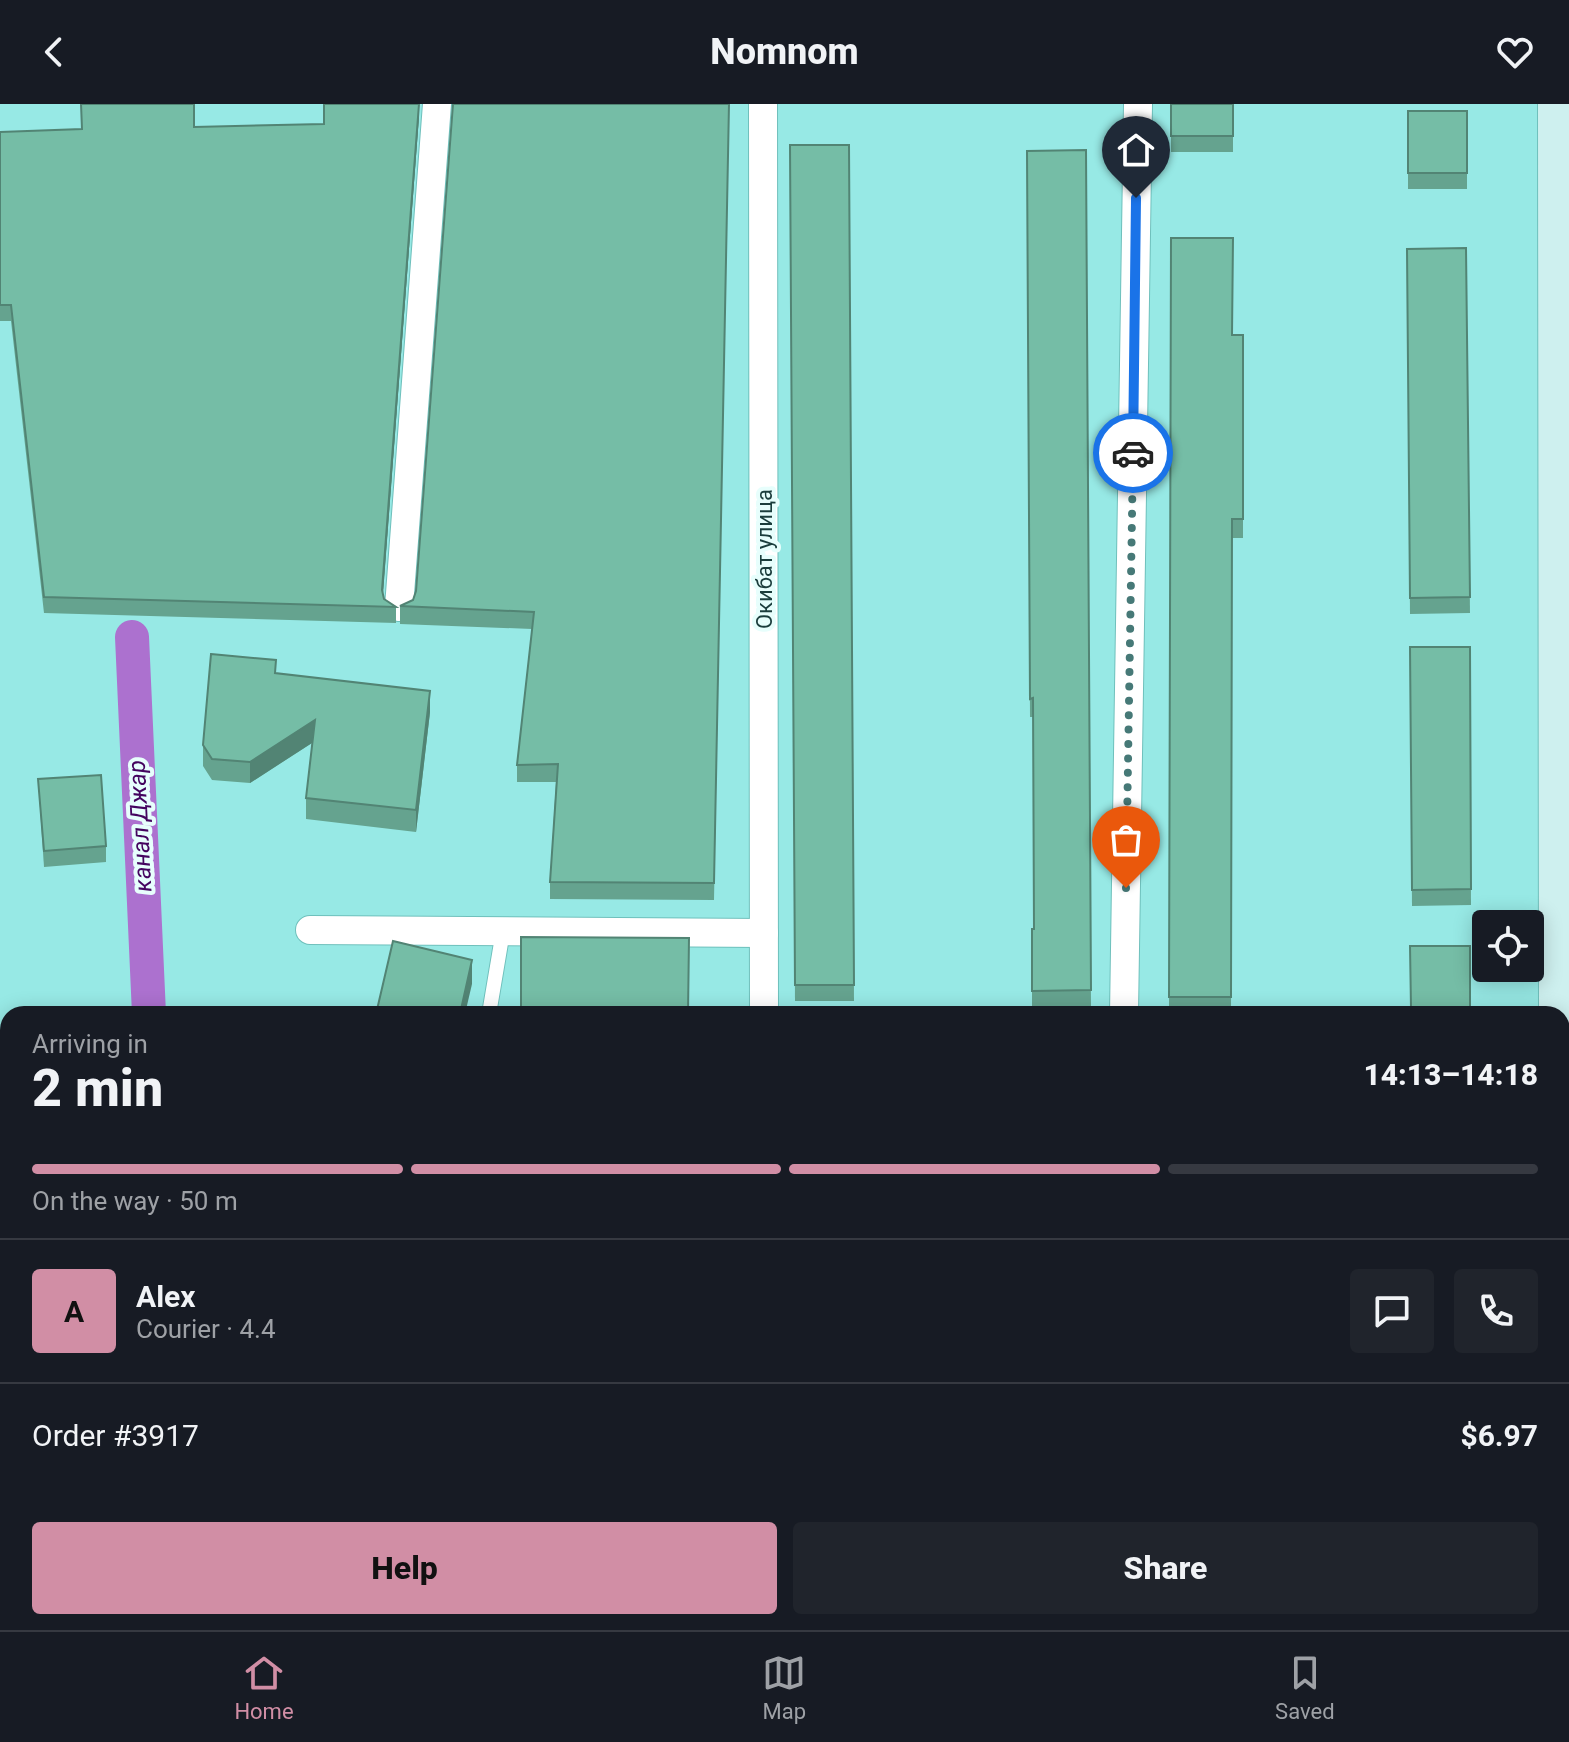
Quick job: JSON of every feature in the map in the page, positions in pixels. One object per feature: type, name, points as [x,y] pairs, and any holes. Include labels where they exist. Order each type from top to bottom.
[{"type":"main road","points":[[1558,104],[1559,1006]]},
{"type":"street","points":[[399,607],[437,104]]},
{"type":"street","name":"Окибат улица","points":[[763,104],[764,1006]]},
{"type":"street","points":[[1124,1006],[1138,104]]},
{"type":"street","points":[[310,930],[764,933]]},
{"type":"lane","points":[[490,1006],[503,931]]},
{"type":"building","points":[[81,104],[194,104],[194,127],[324,124],[324,104],[419,104],[382,590],[384,599],[396,607],[44,597],[11,305],[0,305],[0,132],[82,129]]},
{"type":"building","points":[[453,104],[729,104],[714,883],[550,882],[558,764],[517,765],[534,612],[400,606],[413,600],[416,591]]},
{"type":"building","points":[[1171,104],[1233,104],[1233,136],[1171,136]]},
{"type":"building","points":[[1408,111],[1467,111],[1467,173],[1408,173]]},
{"type":"building","points":[[790,145],[849,145],[854,985],[795,985]]},
{"type":"building","points":[[1086,150],[1091,990],[1032,991],[1033,698],[1030,699],[1027,151]]},
{"type":"building","points":[[1171,238],[1233,238],[1232,335],[1243,335],[1243,519],[1232,519],[1231,997],[1169,997]]},
{"type":"building","points":[[1466,248],[1470,597],[1410,598],[1407,249]]},
{"type":"building","points":[[1410,647],[1470,647],[1471,889],[1412,890]]},
{"type":"building","points":[[211,654],[276,660],[275,673],[430,691],[416,810],[306,798],[315,720],[250,762],[212,759],[203,745]]},
{"type":"building","points":[[101,775],[106,846],[44,851],[38,779]]},
{"type":"building","points":[[521,937],[689,938],[688,1006],[521,1006]]},
{"type":"building","points":[[393,941],[472,960],[462,1006],[378,1006]]},
{"type":"building","points":[[1410,946],[1470,946],[1470,1006],[1411,1006]]},
{"type":"waterway","name":"канал Джар","points":[[132,637],[149,1006]]},
{"type":"way so far","points":[[1126,888],[1133,453]]},
{"type":"route","points":[[1133,453],[1136,198]]}]
